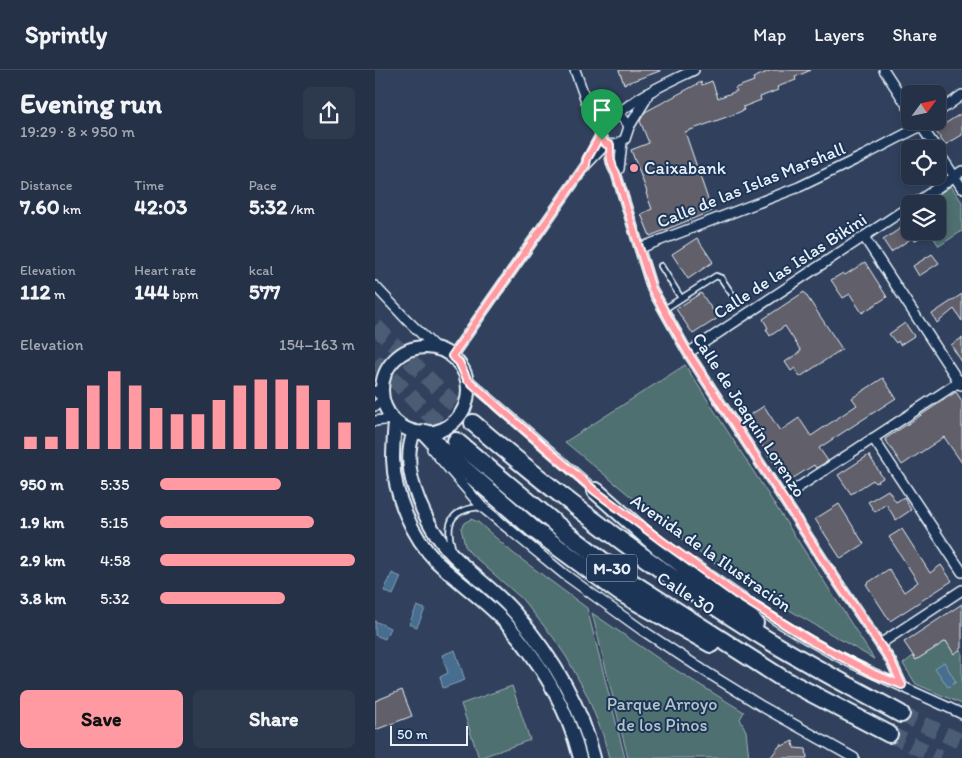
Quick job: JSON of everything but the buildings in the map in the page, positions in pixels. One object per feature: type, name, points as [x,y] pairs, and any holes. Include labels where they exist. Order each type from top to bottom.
[{"type":"highway","name":"Calle 30","points":[[473,423],[596,522],[646,559],[776,645],[901,714]]},
{"type":"highway","points":[[419,432],[439,447],[533,529],[619,592],[698,637],[780,678]]},
{"type":"highway","name":"Calle 30","points":[[456,441],[568,534],[628,580],[780,678],[889,734]]},
{"type":"highway","points":[[595,491],[659,547],[744,612],[776,645]]},
{"type":"main road","points":[[418,346],[435,347],[452,356],[459,362],[467,379],[467,400],[461,414],[446,428],[419,432],[404,428],[394,420],[379,399],[385,372],[402,352],[418,346]]},
{"type":"main road","points":[[394,420],[393,459],[395,476],[399,495],[416,534],[438,562],[504,620],[532,656],[549,683],[568,720],[580,758]]},
{"type":"main road","points":[[419,432],[408,452],[418,501],[435,534],[459,562],[503,600],[540,645],[561,677],[577,708],[590,741],[594,758]]},
{"type":"street","name":"Calle de Joaquín Lorenzo","points":[[575,70],[591,115],[599,126],[605,142],[652,289],[663,310],[688,353],[891,661],[902,685]]},
{"type":"street","points":[[884,70],[901,96]]},
{"type":"street","points":[[599,126],[601,122],[629,104],[690,71]]},
{"type":"street","points":[[452,356],[586,165],[587,159],[605,142],[622,142],[647,94]]},
{"type":"street","points":[[946,107],[962,95]]},
{"type":"street","points":[[586,101],[613,116],[624,119],[629,127]]},
{"type":"street","name":"Calle de las Islas Marshall","points":[[639,248],[799,187],[863,156],[909,130]]},
{"type":"street","name":"Calle de Joaquín Lorenzo","points":[[616,173],[619,169],[622,142]]},
{"type":"street","points":[[946,160],[958,174],[962,188]]},
{"type":"street","points":[[927,195],[958,174]]},
{"type":"street","name":"Calle de las Islas Bikini","points":[[688,353],[901,212]]},
{"type":"street","points":[[783,498],[961,382],[864,237]]},
{"type":"street","points":[[375,286],[435,347]]},
{"type":"street","name":"Avenida de la Ilustración","points":[[467,379],[595,491],[736,594],[813,642],[874,674],[902,685],[962,714]]},
{"type":"street","points":[[375,421],[394,420]]},
{"type":"street","points":[[419,432],[482,507],[564,574],[642,630],[734,690],[853,758]]},
{"type":"street","points":[[873,438],[962,572]]},
{"type":"street","points":[[880,644],[962,590]]},
{"type":"street","points":[[874,674],[884,674],[888,670],[891,661]]},
{"type":"lane","points":[[661,266],[681,298]]},
{"type":"lane","points":[[663,310],[716,276],[719,276],[738,303]]},
{"type":"lane","points":[[459,562],[452,550],[449,537],[450,521],[467,508],[482,507]]},
{"type":"green space","points":[[951,186],[962,202],[962,231],[939,246],[935,240],[946,240],[946,195],[938,195]]},
{"type":"green space","points":[[685,365],[874,659],[791,611],[698,552],[565,442]]},
{"type":"green space","points":[[471,519],[478,522],[513,553],[587,608],[625,758],[609,758],[603,735],[587,695],[553,637],[521,598],[470,553],[465,546],[461,528],[464,523]]},
{"type":"green space","name":"Parque Arroyo de los Pinos","points":[[592,613],[671,667],[744,712],[740,719],[746,731],[749,758],[628,758]]},
{"type":"green space","points":[[946,641],[962,651],[962,704],[916,684],[903,664],[913,656],[916,660]]},
{"type":"green space","points":[[512,686],[530,740],[479,758],[461,704]]},
{"type":"water","points":[[392,573],[401,577],[393,595],[384,591]]},
{"type":"water","points":[[417,606],[425,609],[417,627],[409,624]]},
{"type":"water","points":[[375,621],[390,628],[385,639],[375,635]]},
{"type":"water","points":[[455,650],[465,680],[443,688],[440,677],[448,673],[442,655]]},
{"type":"water","points":[[944,662],[956,682],[948,687],[935,668]]},
{"type":"tunnel","points":[[375,326],[473,423]]},
{"type":"tunnel","points":[[375,361],[456,441]]},
{"type":"tunnel","points":[[901,714],[962,742]]},
{"type":"tunnel","points":[[889,734],[940,758]]},
{"type":"place","name":"Caixabank","points":[[634,168]]},
{"type":"route","points":[[600,136],[602,140],[610,145],[609,157],[612,168],[616,173],[652,289],[688,353],[873,633],[891,661],[902,685],[874,674],[813,642],[736,594],[662,541],[595,491],[486,396],[467,379],[459,362],[452,356],[586,165],[587,159],[600,136]]}]
